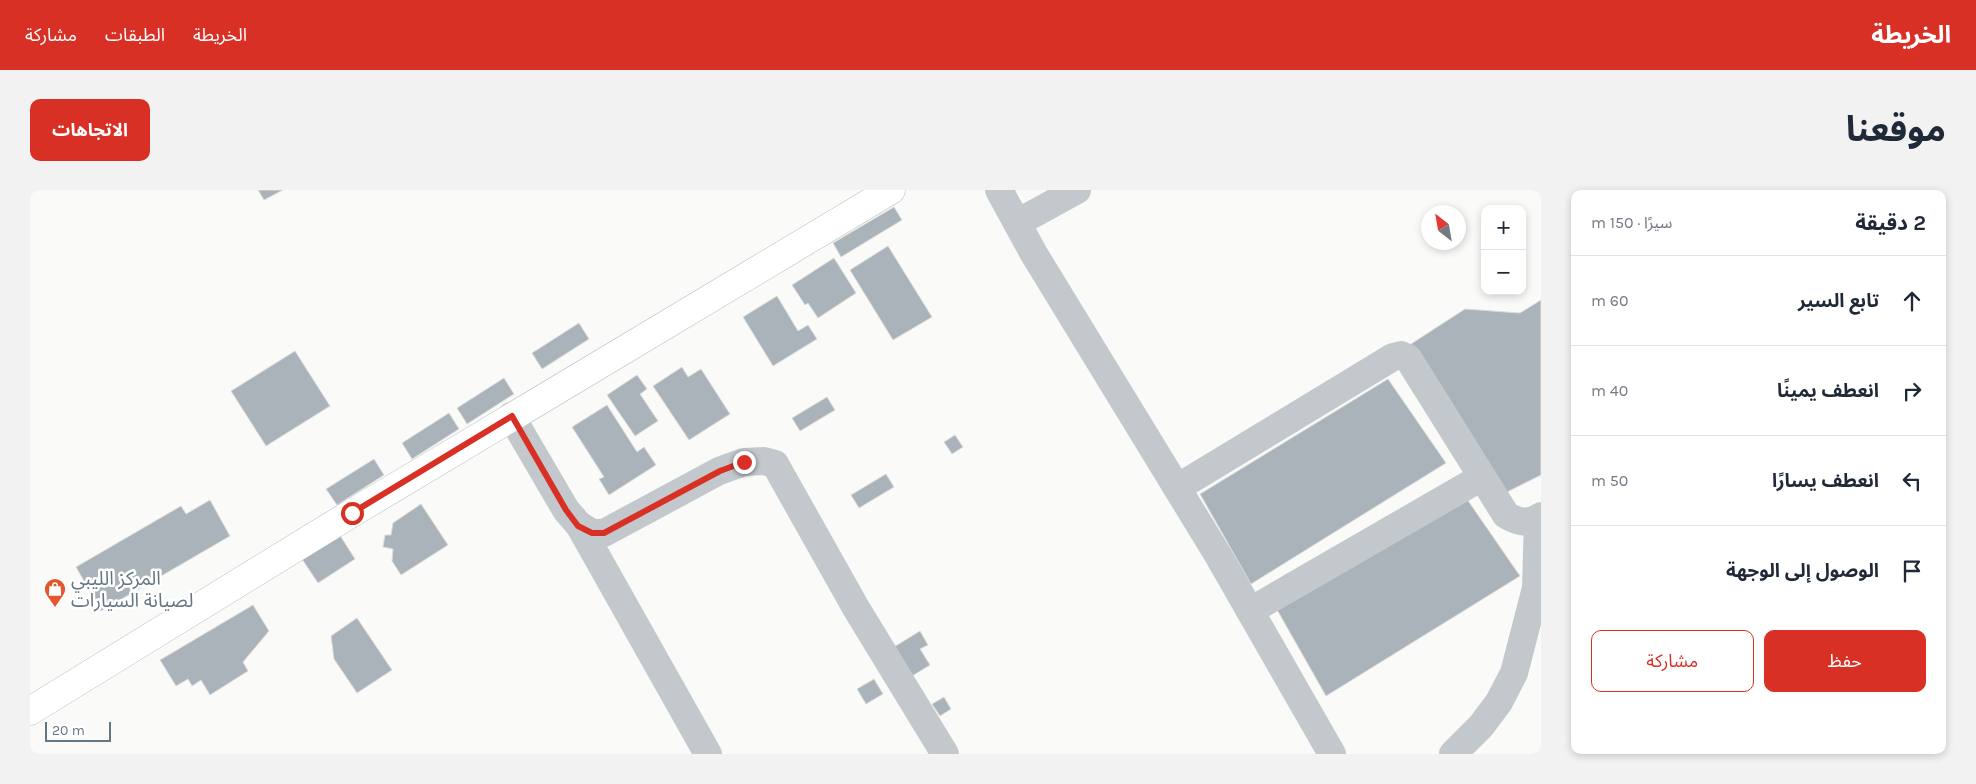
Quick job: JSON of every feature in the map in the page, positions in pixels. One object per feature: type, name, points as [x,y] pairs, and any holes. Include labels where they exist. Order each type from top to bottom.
[{"type":"main road","points":[[30,711],[512,416],[891,190]]},
{"type":"street","points":[[999,190],[1017,224],[1250,611],[1332,754]]},
{"type":"street","points":[[1017,224],[1077,190]]},
{"type":"street","points":[[1177,488],[1392,357],[1401,355],[1408,358],[1506,515],[1518,522],[1527,522],[1540,517],[1536,588],[1514,673],[1499,702],[1480,726],[1453,754]]},
{"type":"street","points":[[512,416],[566,510],[578,526],[708,754]]},
{"type":"street","points":[[578,526],[592,533],[604,533],[720,471],[744,462],[764,461],[775,464],[856,608],[945,754]]},
{"type":"street","points":[[1250,611],[1482,477]]},
{"type":"building","points":[[258,190],[283,190],[264,200]]},
{"type":"building","points":[[894,207],[902,220],[841,257],[833,243]]},
{"type":"building","points":[[888,246],[932,317],[893,340],[850,270]]},
{"type":"building","points":[[834,258],[856,293],[818,318],[808,303],[805,305],[792,285]]},
{"type":"building","points":[[777,296],[798,331],[808,325],[817,339],[773,366],[743,317]]},
{"type":"building","points":[[1541,300],[1541,475],[1505,493],[1411,344],[1465,309],[1520,313]]},
{"type":"building","points":[[579,323],[589,339],[542,369],[532,353]]},
{"type":"building","points":[[295,351],[330,406],[266,446],[231,391]]},
{"type":"building","points":[[682,367],[688,377],[701,369],[730,414],[689,440],[653,386]]},
{"type":"building","points":[[637,375],[647,389],[640,394],[658,421],[635,436],[607,395]]},
{"type":"building","points":[[504,378],[514,394],[467,424],[457,408]]},
{"type":"building","points":[[1388,379],[1446,463],[1251,584],[1200,494]]},
{"type":"building","points":[[827,397],[835,410],[800,431],[792,418]]},
{"type":"building","points":[[607,405],[637,452],[644,447],[656,465],[609,495],[599,479],[604,477],[572,427]]},
{"type":"building","points":[[449,413],[459,429],[412,459],[402,443]]},
{"type":"building","points":[[955,435],[963,447],[952,454],[944,442]]},
{"type":"building","points":[[374,459],[384,475],[337,505],[326,489]]},
{"type":"building","points":[[886,474],[894,487],[859,508],[851,495]]},
{"type":"building","points":[[1460,489],[1520,576],[1326,696],[1271,599]]},
{"type":"building","points":[[210,500],[230,536],[101,611],[76,567],[181,506],[186,514]]},
{"type":"building","points":[[421,504],[448,545],[401,575],[392,561],[393,549],[383,547],[385,535],[391,535],[393,523]]},
{"type":"building","points":[[339,534],[355,559],[318,583],[302,559]]},
{"type":"building","points":[[253,605],[269,631],[243,662],[248,671],[210,695],[201,680],[192,686],[188,679],[176,686],[160,660]]},
{"type":"building","points":[[357,618],[392,670],[357,693],[334,659],[331,636]]},
{"type":"building","points":[[920,631],[928,645],[920,649],[930,665],[912,676],[894,647]]},
{"type":"building","points":[[874,679],[883,694],[866,704],[857,689]]},
{"type":"building","points":[[944,697],[951,709],[940,716],[932,704]]},
{"type":"place","name":"المركز الليبي لصيانة السيارات","points":[[55,608]]},
{"type":"route","points":[[352,513],[512,416],[566,510],[578,526],[592,533],[604,533],[720,471],[744,462]]}]
